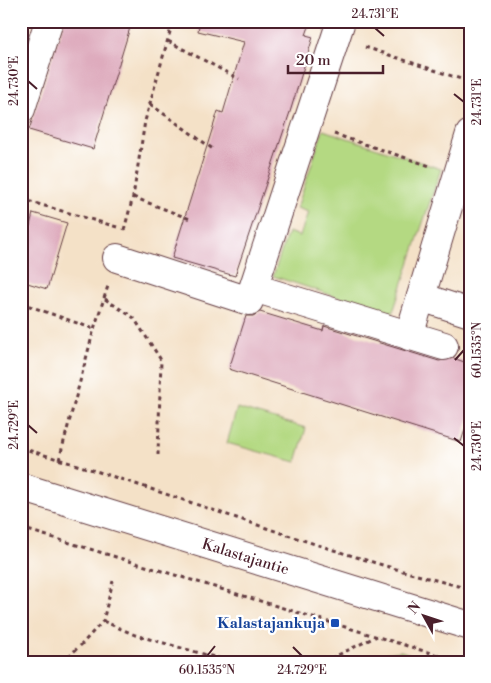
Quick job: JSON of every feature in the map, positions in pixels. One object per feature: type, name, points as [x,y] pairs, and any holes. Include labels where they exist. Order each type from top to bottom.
[{"type":"main road","points":[[21,110],[48,21]]},
{"type":"main road","points":[[117,258],[249,301],[339,29]]},
{"type":"main road","points":[[409,336],[470,134]]},
{"type":"main road","points":[[254,288],[444,346]]},
{"type":"main road","points":[[421,297],[470,314]]},
{"type":"main road","name":"Kalastajantie","points":[[21,487],[470,626]]},
{"type":"path","points":[[339,29],[470,83],[465,101],[470,102]]},
{"type":"path","points":[[168,41],[239,79]]},
{"type":"path","points":[[150,104],[213,149]]},
{"type":"path","points":[[308,124],[457,176]]},
{"type":"path","points":[[132,197],[190,219]]},
{"type":"path","points":[[21,199],[124,229]]},
{"type":"path","points":[[105,299],[134,318],[161,360],[158,454]]},
{"type":"path","points":[[21,303],[94,329]]},
{"type":"path","points":[[21,448],[230,517],[433,580],[470,589]]},
{"type":"path","points":[[21,528],[378,635],[460,662]]},
{"type":"path","points":[[62,662],[103,621],[113,581]]},
{"type":"path","points":[[103,621],[135,634],[232,662]]},
{"type":"path","points":[[324,662],[378,635]]},
{"type":"path","points":[[215,662],[220,659]]},
{"type":"green space","points":[[323,130],[441,169],[392,315],[273,276],[288,232],[300,236],[308,212],[297,208]]},
{"type":"green space","points":[[237,408],[306,428],[296,462],[227,443]]},
{"type":"green space","points":[[401,651],[432,662],[358,662],[375,655]]},
{"type":"building","points":[[64,21],[132,21],[93,149],[29,130]]},
{"type":"building","points":[[200,21],[311,21],[306,35],[313,37],[235,276],[172,258],[218,111],[223,113],[244,42],[198,31]]},
{"type":"building","points":[[33,213],[67,223],[47,289],[21,281],[21,224],[30,226]]},
{"type":"building","points":[[260,312],[323,331],[324,326],[439,361],[453,358],[470,364],[470,414],[461,442],[229,369],[246,316],[253,316]]},
{"type":"place","name":"Kalastajankuja","points":[[335,623]]}]
